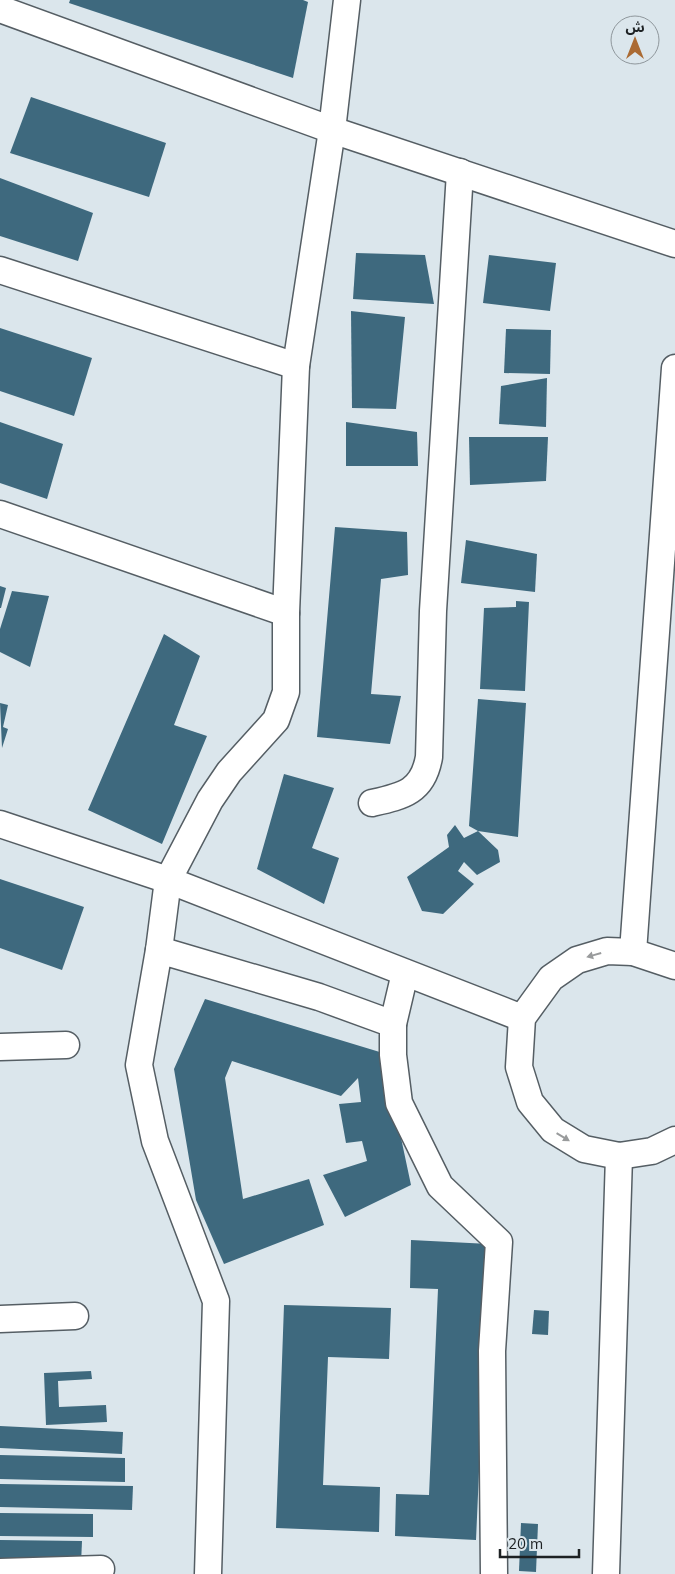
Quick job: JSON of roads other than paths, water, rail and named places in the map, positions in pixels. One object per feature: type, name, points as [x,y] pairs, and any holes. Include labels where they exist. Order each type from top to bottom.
[{"type":"street","points":[[208,1574],[216,1301],[155,1141],[139,1065],[159,950],[168,880],[210,800],[229,772],[276,720],[286,692],[286,613],[296,366],[332,130],[347,0]]},
{"type":"street","points":[[0,10],[332,130],[675,244]]},
{"type":"street","points":[[372,803],[401,796],[416,786],[425,772],[429,757],[433,611],[460,172]]},
{"type":"street","points":[[0,270],[296,366]]},
{"type":"street","points":[[633,952],[675,368]]},
{"type":"street","points":[[0,514],[286,613]]},
{"type":"street","points":[[0,824],[168,880],[522,1018]]},
{"type":"street","points":[[159,950],[319,997],[394,1024]]},
{"type":"street","points":[[675,966],[671,963],[633,952],[606,951],[577,960],[551,978],[522,1018],[518,1067],[530,1102],[553,1130],[584,1149],[619,1156],[652,1151],[675,1140]]},
{"type":"street","points":[[405,973],[394,1024],[399,1103],[440,1186],[499,1242],[492,1351],[494,1574]]},
{"type":"street","points":[[0,1047],[66,1045]]},
{"type":"street","points":[[606,1574],[619,1156]]},
{"type":"street","points":[[0,1319],[75,1316]]},
{"type":"street","points":[[0,1572],[101,1569]]}]
